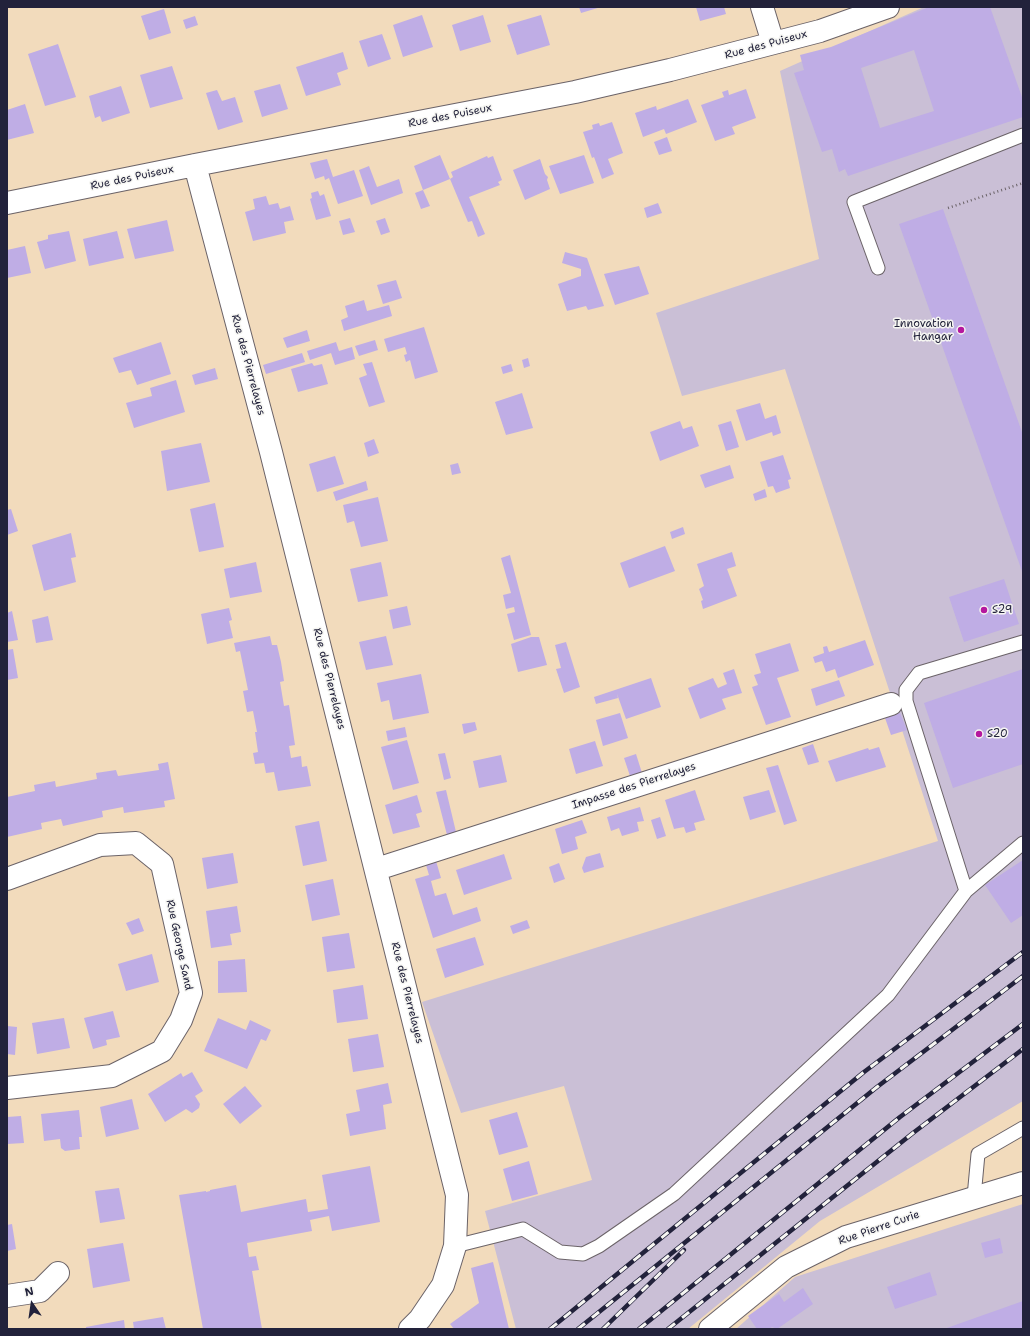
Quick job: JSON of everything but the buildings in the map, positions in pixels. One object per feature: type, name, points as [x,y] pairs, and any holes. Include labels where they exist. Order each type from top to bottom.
[{"type":"street","points":[[762,7],[773,43]]},
{"type":"street","name":"Rue des Puiseux","points":[[7,203],[195,165],[575,92],[670,70],[820,31],[888,7]]},
{"type":"street","name":"Rue des Pierrelayes","points":[[195,165],[271,452],[377,869],[457,1195],[455,1246],[443,1285],[420,1319],[410,1329]]},
{"type":"street","name":"Impasse des Pierrelayes","points":[[377,869],[891,704]]},
{"type":"street","name":"Rue George Sand","points":[[7,879],[100,845],[136,843],[162,864],[190,994],[181,1020],[162,1051],[112,1076],[7,1088]]},
{"type":"street","name":"Rue Pierre Curie","points":[[710,1329],[786,1267],[846,1237],[1023,1183]]},
{"type":"street","points":[[7,1296],[40,1291],[58,1273]]},
{"type":"lane","points":[[878,268],[854,202],[1023,135]]},
{"type":"lane","points":[[966,890],[906,701],[906,690],[919,673],[1023,642]]},
{"type":"lane","points":[[455,1246],[523,1229],[560,1252],[583,1254],[606,1242],[674,1194],[888,995],[966,890],[1023,843]]},
{"type":"lane","points":[[974,1197],[978,1154],[1023,1128]]},
{"type":"path","points":[[948,208],[1023,183]]},
{"type":"shaded area","points":[[924,7],[1023,7],[1023,1101],[820,1221],[688,1329],[516,1329],[485,1211],[592,1180],[564,1086],[461,1113],[422,1002],[938,841],[785,369],[682,396],[656,313],[819,259],[780,71]]},
{"type":"shaded area","points":[[1023,1204],[1023,1329],[736,1329],[795,1277]]},
{"type":"railway","points":[[550,1329],[864,1072],[1023,952]]},
{"type":"railway","points":[[578,1329],[877,1087],[1023,976]]},
{"type":"railway","points":[[639,1329],[900,1117],[1023,1024]]},
{"type":"railway","points":[[668,1329],[913,1133],[1023,1049]]},
{"type":"railway","points":[[603,1329],[684,1250]]},
{"type":"place","name":"Innovation Hangar","points":[[961,330]]},
{"type":"place","name":"S29","points":[[984,610]]},
{"type":"place","name":"S20","points":[[979,734]]}]
